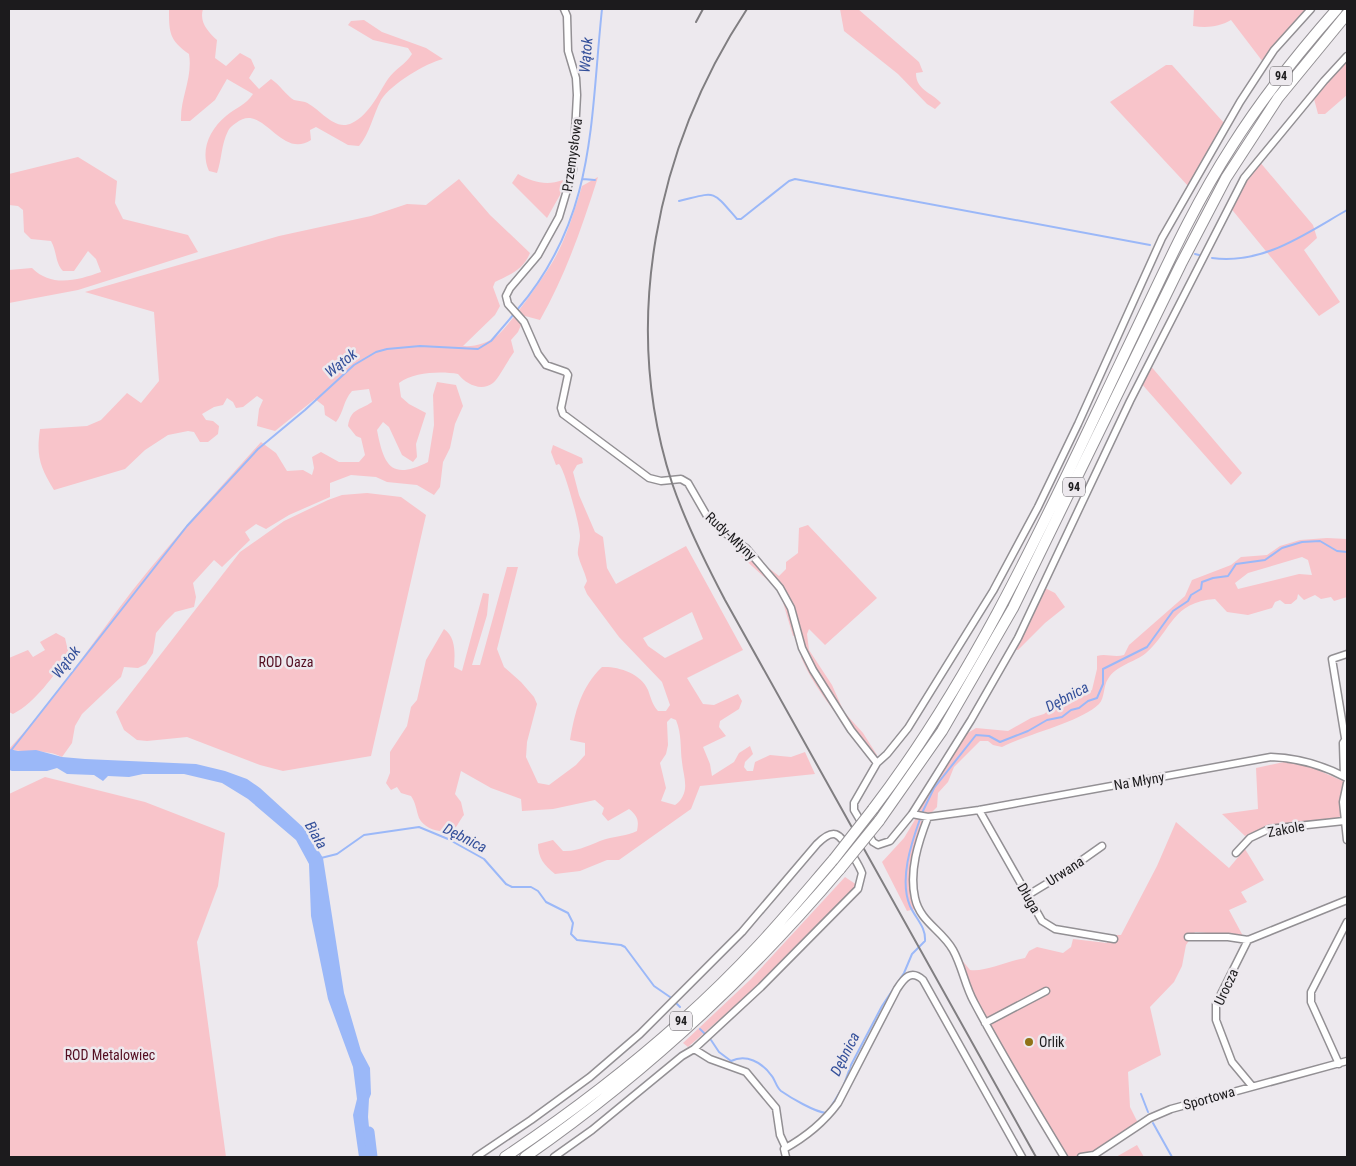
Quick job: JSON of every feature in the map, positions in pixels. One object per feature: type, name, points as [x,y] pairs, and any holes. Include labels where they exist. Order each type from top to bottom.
[{"type":"main road","name":"94","points":[[505,1157],[576,1108],[690,1012],[758,946],[834,859],[873,810],[954,689],[989,629],[1054,501],[1177,246],[1214,176],[1277,81],[1337,9]]},
{"type":"main road","name":"94","points":[[524,1157],[611,1095],[692,1025],[771,948],[879,821],[946,724],[1013,608],[1181,264],[1226,178],[1278,98],[1347,14]]},
{"type":"street","name":"Przemysłowa","points":[[532,337],[524,322],[508,304],[506,296],[510,288],[538,255],[558,217],[567,194],[572,170],[577,95],[576,78],[568,51],[567,16],[564,9]]},
{"type":"street","points":[[1311,9],[1274,50],[1240,102],[1159,243],[1078,424],[1038,507],[993,590],[908,728],[888,754],[877,763],[855,798],[854,810],[873,842],[878,845],[890,841],[912,814],[971,720],[1018,638],[1125,410],[1244,178],[1347,56]]},
{"type":"street","name":"Rudy-Młyny","points":[[532,337],[538,354],[546,365],[566,372],[568,375],[561,408],[563,414],[649,478],[661,481],[681,479],[684,481],[707,516],[732,540],[746,548],[766,570],[780,588],[791,608],[802,648],[817,678],[851,730],[877,763]]},
{"type":"street","points":[[1347,654],[1332,659],[1346,737],[1342,743],[1346,779],[1344,821],[1347,840]]},
{"type":"street","name":"Na Młyny","points":[[928,817],[979,810],[1271,757],[1300,760],[1346,779]]},
{"type":"street","name":"Długa","points":[[979,810],[1042,921],[1055,929],[1114,939]]},
{"type":"street","points":[[912,814],[928,817],[920,838],[913,871],[915,899],[927,923],[946,939],[954,951],[963,979],[986,1023],[1064,1157]]},
{"type":"street","name":"Zakole","points":[[1236,853],[1250,838],[1269,829],[1344,821]]},
{"type":"street","points":[[476,1157],[590,1077],[640,1034],[742,932],[817,844],[826,835],[839,835],[860,867],[862,881],[858,889],[761,987],[694,1049],[682,1056],[592,1130],[554,1157]]},
{"type":"street","name":"Urwana","points":[[1028,895],[1061,876],[1102,846]]},
{"type":"street","points":[[1188,937],[1228,937],[1248,940],[1347,900]]},
{"type":"street","points":[[1338,1064],[1311,1002],[1311,992],[1347,922]]},
{"type":"street","name":"Urocza","points":[[1248,940],[1216,1004],[1214,1014],[1232,1062],[1252,1086]]},
{"type":"street","points":[[786,1157],[783,1152],[786,1148],[796,1142],[834,1108],[897,989],[903,979],[911,974],[918,976],[922,980],[1022,1157]]},
{"type":"street","points":[[986,1023],[1046,990]]},
{"type":"street","points":[[694,1049],[710,1059],[746,1072],[776,1108],[780,1135],[786,1148]]},
{"type":"street","name":"Sportowa","points":[[1081,1157],[1094,1155],[1150,1118],[1188,1103],[1347,1061]]},
{"type":"green space","points":[[169,9],[203,9],[203,22],[217,40],[215,58],[226,66],[240,53],[251,59],[255,68],[249,78],[259,89],[271,79],[294,100],[311,105],[327,118],[339,124],[352,123],[364,114],[391,75],[412,54],[408,48],[373,40],[348,25],[351,21],[364,20],[382,32],[426,48],[443,59],[409,75],[386,94],[381,100],[366,135],[359,146],[348,145],[316,127],[310,130],[311,140],[300,144],[290,143],[255,119],[246,118],[228,130],[217,173],[209,171],[206,163],[206,148],[211,134],[229,113],[247,101],[253,94],[227,79],[215,100],[190,121],[181,121],[182,104],[190,63],[189,54],[177,44],[170,30]]},
{"type":"green space","points":[[840,9],[858,9],[919,62],[923,72],[916,73],[918,83],[941,103],[935,109],[927,104],[898,74],[844,31]]},
{"type":"green space","points":[[1194,9],[1308,9],[1263,62],[1231,20],[1213,26],[1193,26]]},
{"type":"green space","points":[[1347,56],[1347,95],[1325,114],[1318,114],[1313,95]]},
{"type":"green space","points":[[1166,65],[1172,65],[1224,123],[1189,187],[1110,102]]},
{"type":"green space","points":[[78,157],[117,181],[115,203],[123,219],[188,235],[198,252],[78,290],[9,303],[9,270],[32,268],[48,278],[57,280],[74,280],[101,272],[96,259],[88,251],[74,271],[63,271],[60,268],[51,241],[31,239],[24,232],[23,210],[18,206],[9,205],[9,174]]},
{"type":"green space","points":[[1259,161],[1313,225],[1317,238],[1304,250],[1340,302],[1319,316],[1229,206]]},
{"type":"green space","points":[[518,174],[540,182],[551,183],[563,180],[560,195],[547,218],[512,183]]},
{"type":"green space","points":[[598,177],[573,250],[549,303],[540,320],[525,316],[518,332],[511,340],[514,352],[495,381],[488,386],[479,387],[469,384],[458,374],[436,373],[412,377],[399,383],[401,397],[409,404],[426,413],[416,444],[417,457],[413,462],[402,455],[389,427],[383,422],[377,430],[387,461],[398,470],[406,470],[428,462],[434,425],[433,395],[437,382],[456,385],[463,406],[455,424],[450,448],[443,462],[440,487],[434,495],[417,485],[387,482],[376,477],[351,475],[330,483],[330,497],[289,515],[266,529],[256,524],[245,532],[250,540],[222,567],[214,560],[193,583],[196,597],[194,607],[175,612],[166,621],[156,633],[153,653],[146,664],[138,668],[124,667],[121,677],[82,714],[75,726],[72,743],[62,757],[43,752],[9,749],[57,691],[148,572],[195,515],[261,442],[276,453],[287,471],[303,470],[312,475],[314,468],[312,457],[321,452],[339,462],[359,462],[365,455],[361,438],[356,436],[348,426],[353,413],[372,402],[369,389],[352,391],[336,422],[325,415],[324,406],[315,399],[275,431],[257,426],[259,409],[263,400],[257,396],[243,407],[236,408],[233,402],[227,398],[223,405],[214,407],[202,414],[206,420],[213,421],[219,426],[218,434],[208,442],[200,442],[194,432],[188,431],[168,435],[145,450],[125,469],[54,490],[45,475],[40,461],[40,429],[87,426],[101,420],[127,393],[141,403],[159,381],[154,312],[85,292],[279,236],[371,216],[407,204],[426,205],[459,179],[490,215],[530,253],[520,268],[495,282],[493,287],[500,306],[495,315],[463,346],[477,345],[498,335],[529,296],[561,246],[582,186]]},
{"type":"green space","points":[[1149,364],[1242,473],[1231,485],[1140,382]]},
{"type":"green space","points":[[553,445],[582,458],[583,463],[577,465],[573,472],[579,495],[595,532],[603,537],[607,568],[616,584],[686,546],[743,650],[687,678],[703,704],[714,705],[738,694],[742,701],[739,709],[720,721],[719,727],[726,736],[703,747],[710,764],[712,776],[734,762],[739,753],[750,746],[753,754],[745,762],[744,767],[747,771],[753,771],[755,762],[770,755],[791,757],[805,752],[815,774],[700,786],[691,809],[619,860],[607,860],[580,871],[555,874],[542,861],[538,844],[553,840],[563,851],[579,849],[606,839],[637,831],[638,821],[636,816],[629,809],[608,821],[602,814],[604,808],[595,800],[553,809],[522,811],[521,799],[491,788],[461,771],[455,794],[461,802],[464,815],[455,828],[440,831],[426,826],[422,822],[411,796],[401,793],[397,787],[391,790],[386,783],[390,773],[390,752],[407,726],[411,707],[417,700],[426,660],[444,629],[453,641],[454,667],[462,671],[483,593],[489,594],[487,615],[472,665],[480,665],[507,567],[518,567],[497,649],[504,667],[521,682],[534,697],[537,704],[527,742],[526,757],[538,783],[549,785],[576,765],[585,755],[585,743],[570,740],[580,701],[589,683],[602,667],[621,669],[640,679],[645,684],[658,711],[666,711],[670,705],[662,682],[619,637],[587,594],[584,587],[587,581],[578,555],[580,536],[575,510],[562,468],[559,464],[556,465],[551,452]],"holes":[[[692,612],[703,639],[665,658],[648,646],[643,638]],[[671,718],[676,720],[679,731],[685,782],[683,796],[675,805],[661,801],[666,788],[660,763],[666,754],[668,745],[667,722]]]},
{"type":"green space","name":"ROD Oaza","points":[[367,493],[401,497],[426,515],[371,756],[283,771],[260,765],[187,737],[147,741],[137,740],[124,730],[116,712],[240,552],[284,521],[328,500],[342,495]]},
{"type":"green space","points":[[808,525],[877,598],[825,645],[809,629],[807,634],[809,650],[832,685],[844,712],[863,733],[877,755],[873,757],[833,710],[815,684],[801,657],[803,652],[799,636],[793,636],[782,599],[774,586],[741,556],[741,547],[779,576],[786,569],[786,562],[798,553],[799,528]]},
{"type":"green space","points":[[1347,539],[1347,597],[1334,601],[1331,597],[1321,599],[1315,595],[1304,600],[1298,594],[1297,599],[1291,604],[1285,604],[1280,600],[1275,602],[1272,608],[1248,615],[1227,612],[1215,599],[1190,605],[1174,618],[1146,653],[1120,667],[1111,675],[1106,682],[1099,704],[1067,722],[1002,747],[993,745],[988,741],[980,741],[954,767],[948,782],[938,793],[937,807],[931,813],[919,811],[917,807],[966,734],[976,728],[1008,731],[1031,718],[1044,714],[1055,705],[1069,704],[1092,690],[1097,669],[1097,656],[1124,655],[1129,645],[1185,596],[1192,580],[1231,565],[1241,557],[1267,555],[1280,546],[1300,540]],"holes":[[[1302,557],[1308,560],[1312,575],[1299,574],[1238,589],[1235,583],[1248,573]]]},
{"type":"green space","points":[[1043,587],[1055,593],[1065,607],[1045,623],[1018,650],[1012,648]]},
{"type":"green space","points":[[56,633],[65,638],[69,655],[44,688],[29,703],[13,714],[9,712],[9,658],[28,650],[33,657],[45,650],[40,642]]},
{"type":"green space","points":[[1284,762],[1304,764],[1345,782],[1342,814],[1337,820],[1264,829],[1245,836],[1222,814],[1258,809],[1256,768]]},
{"type":"green space","name":"ROD Metalowiec","points":[[45,777],[145,802],[225,833],[218,886],[197,942],[226,1157],[9,1157],[9,794]]},
{"type":"green space","points":[[916,818],[923,822],[911,869],[910,888],[915,909],[907,911],[882,862],[904,838]]},
{"type":"green space","points":[[1176,822],[1229,868],[1245,849],[1264,880],[1241,892],[1247,902],[1229,910],[1243,936],[1195,932],[1186,945],[1182,966],[1174,982],[1150,1007],[1161,1055],[1128,1072],[1130,1107],[1138,1123],[1088,1154],[1069,1157],[1065,1155],[989,1026],[991,1025],[971,993],[957,954],[970,970],[976,970],[1025,958],[1029,951],[1037,947],[1063,953],[1071,947],[1073,939],[1107,943],[1108,935],[1121,935],[1157,866]]},
{"type":"green space","points":[[845,877],[857,885],[855,889],[743,999],[688,1047],[683,1043],[751,979]]},
{"type":"green space","points":[[1137,1145],[1144,1157],[1116,1157]]},
{"type":"water","points":[[9,749],[18,751],[36,750],[62,757],[85,759],[196,764],[225,771],[247,779],[260,788],[306,830],[323,858],[344,993],[361,1051],[370,1068],[371,1094],[368,1117],[372,1157],[359,1157],[353,1115],[357,1099],[353,1067],[328,999],[311,916],[309,864],[296,840],[248,799],[222,783],[184,774],[143,774],[129,777],[108,776],[103,781],[94,775],[67,774],[57,768],[47,771],[12,771],[9,770]]},
{"type":"waterway","name":"Wątok","points":[[517,310],[543,275],[562,240],[575,204],[585,167],[591,130],[602,9]]},
{"type":"waterway","points":[[583,179],[595,180]]},
{"type":"waterway","points":[[679,201],[712,195],[722,202],[737,219],[741,219],[789,181],[795,179],[1150,245]]},
{"type":"waterway","points":[[1212,258],[1231,259],[1249,257],[1283,246],[1347,210]]},
{"type":"waterway","points":[[1195,254],[1199,255]]},
{"type":"waterway","name":"Wątok","points":[[9,753],[187,526],[258,449],[305,410],[354,365],[376,352],[387,349],[420,346],[478,349],[491,341],[514,314]]},
{"type":"waterway","name":"Dębnica","points":[[922,813],[934,788],[976,735],[989,736],[1000,742],[1028,731],[1047,720],[1062,717],[1071,710],[1079,708],[1088,701],[1097,698],[1103,684],[1103,669],[1147,647],[1173,611],[1201,589],[1202,582],[1228,576],[1236,564],[1265,560],[1282,548],[1302,542],[1320,541],[1337,551],[1347,552]]},
{"type":"waterway","name":"Dębnica","points":[[829,1110],[843,1087],[851,1065],[882,1006],[904,973],[912,954],[925,941],[922,927],[910,906],[906,885],[910,851],[920,819]]},
{"type":"waterway","name":"Dębnica","points":[[321,858],[337,854],[364,835],[419,827],[448,839],[484,859],[506,884],[512,887],[531,887],[538,891],[546,902],[568,913],[573,923],[571,934],[577,940],[625,947],[654,986],[670,997]]},
{"type":"waterway","name":"Dębnica","points":[[676,1003],[680,1007]]},
{"type":"waterway","name":"Dębnica","points":[[700,1029],[706,1035]]},
{"type":"waterway","name":"Dębnica","points":[[711,1040],[719,1052],[731,1061],[742,1058],[753,1060],[767,1070],[781,1091],[797,1101],[826,1113]]},
{"type":"waterway","points":[[1141,1094],[1148,1112]]},
{"type":"waterway","points":[[1153,1123],[1172,1157]]},
{"type":"waterway","name":"Biała","points":[[369,1132],[372,1157]]},
{"type":"railway","points":[[696,22],[703,9]]},
{"type":"railway","points":[[747,9],[716,62],[690,119],[670,177],[656,238],[649,299],[649,361],[657,422],[672,483],[696,543],[725,600],[1036,1157]]},
{"type":"place","name":"Orlik","points":[[1029,1042]]}]
